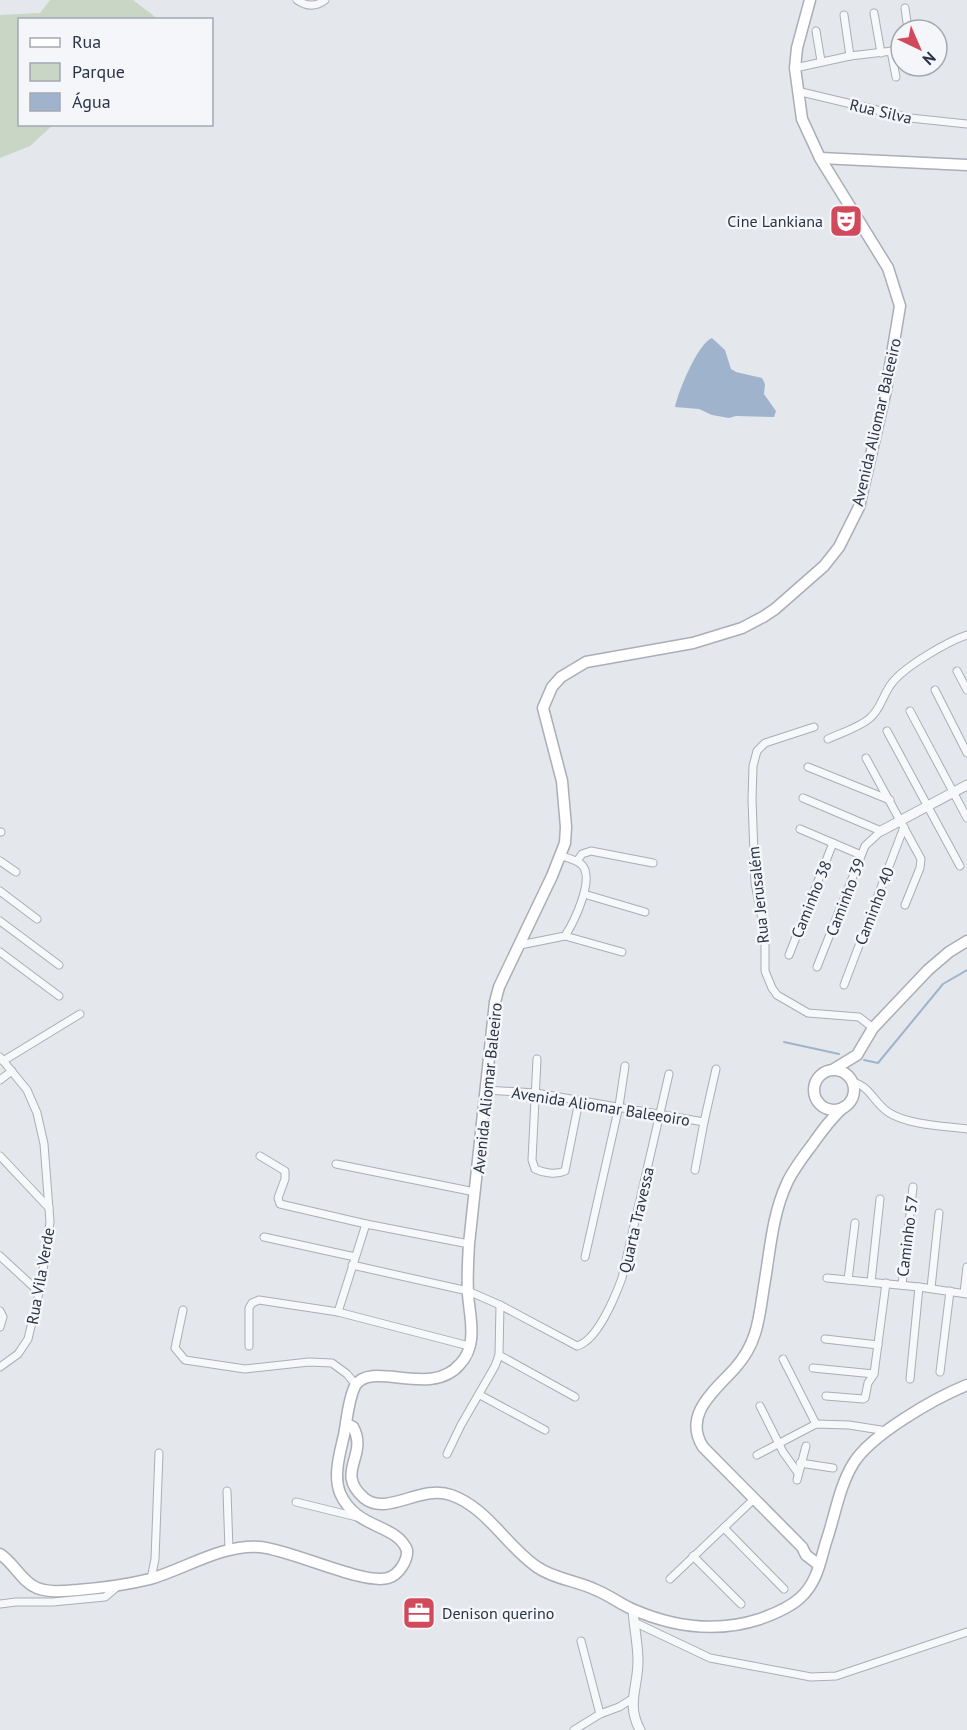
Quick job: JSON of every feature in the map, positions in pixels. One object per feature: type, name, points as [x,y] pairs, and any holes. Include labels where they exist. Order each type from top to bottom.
[{"type":"main road","name":"Avenida Aliomar Baleeiro","points":[[469,1347],[472,1338],[468,1291],[469,1244],[495,1002],[561,856],[566,836],[562,781],[546,727],[543,708],[552,687],[561,677],[586,662],[693,643],[742,628],[763,617],[824,566],[839,547],[859,507],[886,390],[900,306],[894,283],[880,253],[839,191],[820,158],[802,119],[795,68],[797,48],[810,0]]},
{"type":"main road","points":[[820,158],[967,165]]},
{"type":"main road","points":[[819,1565],[806,1555],[802,1547],[703,1447],[696,1432],[696,1418],[702,1404],[738,1365],[752,1345],[782,1195],[794,1171],[823,1129],[851,1100],[854,1091],[852,1080],[857,1054],[873,1028],[928,970],[949,952],[967,941]]},
{"type":"main road","points":[[823,1129],[822,1106],[815,1095],[815,1083],[822,1073],[834,1069],[857,1054]]},
{"type":"main road","points":[[834,1069],[846,1074],[852,1080]]},
{"type":"main road","points":[[822,1106],[833,1110],[844,1107]]},
{"type":"main road","points":[[0,1554],[33,1586],[61,1592],[118,1586],[151,1579],[229,1550],[248,1547],[265,1548],[363,1577],[388,1582],[406,1559],[408,1550],[405,1544],[392,1534],[359,1518],[346,1505],[338,1482],[337,1469],[350,1426],[356,1385],[372,1376],[428,1381],[444,1377],[461,1364],[469,1347]]},
{"type":"main road","points":[[350,1426],[359,1447],[351,1473],[353,1485],[370,1502],[390,1503],[428,1492],[452,1495],[470,1504],[539,1569],[596,1590],[633,1610],[690,1626],[709,1628],[740,1625],[769,1616],[799,1599],[813,1582],[850,1469],[860,1455],[887,1431],[967,1385]]},
{"type":"main road","points":[[802,1547],[824,1548]]},
{"type":"street","points":[[297,0],[308,5],[325,0]]},
{"type":"street","points":[[905,8],[906,18]]},
{"type":"street","points":[[874,13],[881,53]]},
{"type":"street","points":[[844,15],[850,56]]},
{"type":"street","points":[[816,31],[821,62]]},
{"type":"street","points":[[795,68],[850,56],[889,51]]},
{"type":"street","name":"Rua Silva","points":[[797,91],[910,118],[967,124]]},
{"type":"street","points":[[828,740],[870,719],[876,713],[887,690],[896,678],[943,646],[967,634]]},
{"type":"street","points":[[957,671],[967,690]]},
{"type":"street","points":[[935,690],[967,753]]},
{"type":"street","points":[[910,711],[967,818]]},
{"type":"street","name":"Rua Jerusalém","points":[[814,727],[765,743],[757,751],[754,762],[752,799],[755,883],[765,935],[765,971],[777,995],[808,1013],[859,1017],[873,1028]]},
{"type":"street","points":[[887,731],[960,866]]},
{"type":"street","points":[[866,758],[919,855],[921,864],[905,905]]},
{"type":"street","points":[[808,767],[890,800]]},
{"type":"street","points":[[803,798],[881,831],[902,824],[928,806],[967,785]]},
{"type":"street","name":"Caminho 40","points":[[844,985],[902,824]]},
{"type":"street","points":[[800,829],[861,855]]},
{"type":"street","name":"Caminho 39","points":[[817,967],[865,846],[881,831]]},
{"type":"street","name":"Caminho 38","points":[[789,955],[833,843]]},
{"type":"street","points":[[577,861],[582,854],[591,851],[652,863]]},
{"type":"street","points":[[561,856],[577,861],[583,865],[587,873],[584,894],[565,936]]},
{"type":"street","points":[[0,861],[16,872]]},
{"type":"street","points":[[0,891],[37,920]]},
{"type":"street","points":[[584,894],[645,912]]},
{"type":"street","points":[[0,921],[59,965]]},
{"type":"street","points":[[520,945],[565,936],[622,952]]},
{"type":"street","points":[[0,952],[59,996]]},
{"type":"street","points":[[2,1059],[80,1014]]},
{"type":"street","name":"Rua Vila Verde","points":[[0,1367],[18,1354],[28,1340],[46,1254],[49,1208],[44,1144],[37,1113],[30,1096],[2,1059]]},
{"type":"street","points":[[537,1059],[532,1166],[541,1172],[565,1171],[579,1101]]},
{"type":"street","points":[[585,1257],[619,1106],[624,1066]]},
{"type":"street","points":[[704,1122],[716,1069]]},
{"type":"street","points":[[0,1080],[12,1071]]},
{"type":"street","name":"Quarta Travessa","points":[[500,1305],[577,1346],[582,1345],[594,1332],[610,1308],[622,1278],[669,1074]]},
{"type":"street","points":[[852,1080],[863,1085],[880,1106],[895,1116],[905,1120],[967,1129]]},
{"type":"street","name":"Avenida Aliomar Baleeoiro","points":[[485,1090],[536,1093],[704,1122],[695,1170]]},
{"type":"street","points":[[260,1156],[285,1172],[285,1179],[278,1198],[280,1204],[469,1244]]},
{"type":"street","points":[[2,1162],[49,1208]]},
{"type":"street","points":[[336,1164],[476,1192]]},
{"type":"street","name":"Caminho 57","points":[[902,1285],[913,1187]]},
{"type":"street","points":[[871,1282],[880,1198]]},
{"type":"street","points":[[931,1288],[939,1213]]},
{"type":"street","points":[[848,1280],[855,1223]]},
{"type":"street","points":[[338,1312],[366,1224]]},
{"type":"street","points":[[264,1237],[355,1257]]},
{"type":"street","points":[[0,1256],[39,1292]]},
{"type":"street","points":[[352,1266],[468,1291],[500,1305],[499,1355],[447,1454]]},
{"type":"street","points":[[827,1278],[931,1288],[965,1294],[967,1267]]},
{"type":"street","points":[[826,1396],[864,1399],[868,1383],[874,1374],[886,1283]]},
{"type":"street","points":[[910,1379],[919,1287]]},
{"type":"street","points":[[940,1372],[950,1291]]},
{"type":"street","points":[[249,1346],[249,1308],[256,1301],[338,1312],[469,1347]]},
{"type":"street","points":[[183,1310],[175,1346],[178,1354],[185,1360],[245,1369],[309,1362],[332,1363],[347,1374],[356,1385]]},
{"type":"street","points":[[0,1311],[3,1317],[0,1327]]},
{"type":"street","points":[[825,1339],[878,1345]]},
{"type":"street","points":[[499,1355],[575,1397]]},
{"type":"street","points":[[783,1359],[816,1424]]},
{"type":"street","points":[[813,1368],[874,1374]]},
{"type":"street","points":[[480,1395],[545,1430]]},
{"type":"street","points":[[760,1406],[798,1477],[806,1446]]},
{"type":"street","points":[[757,1455],[816,1424],[849,1425],[887,1431]]},
{"type":"street","points":[[151,1579],[155,1559],[159,1453]]},
{"type":"street","points":[[801,1463],[833,1468]]},
{"type":"street","points":[[227,1491],[229,1550]]},
{"type":"street","points":[[670,1579],[753,1500]]},
{"type":"street","points":[[296,1502],[359,1518]]},
{"type":"street","points":[[724,1528],[783,1589]]},
{"type":"street","points":[[693,1556],[741,1604]]},
{"type":"street","points":[[0,1604],[105,1597],[118,1586]]},
{"type":"street","points":[[633,1610],[638,1664],[632,1699],[634,1716],[640,1730]]},
{"type":"street","points":[[634,1622],[710,1658],[811,1677],[836,1676],[967,1632]]},
{"type":"street","points":[[581,1641],[600,1714]]},
{"type":"street","points":[[574,1730],[600,1714],[632,1699]]},
{"type":"green space","points":[[50,0],[133,0],[157,18],[18,18],[18,126],[52,126],[30,146],[0,158],[0,15],[40,13]]},
{"type":"water","points":[[712,338],[725,350],[731,369],[762,378],[765,384],[764,394],[776,411],[774,417],[736,416],[729,418],[712,415],[699,409],[675,407],[684,380],[695,358]]},
{"type":"waterway","points":[[864,1060],[878,1063],[943,984],[967,970]]},
{"type":"waterway","points":[[784,1042],[839,1054]]},
{"type":"place","name":"Cine Lankiana","points":[[846,221]]},
{"type":"place","name":"Denison querino","points":[[419,1613]]}]
